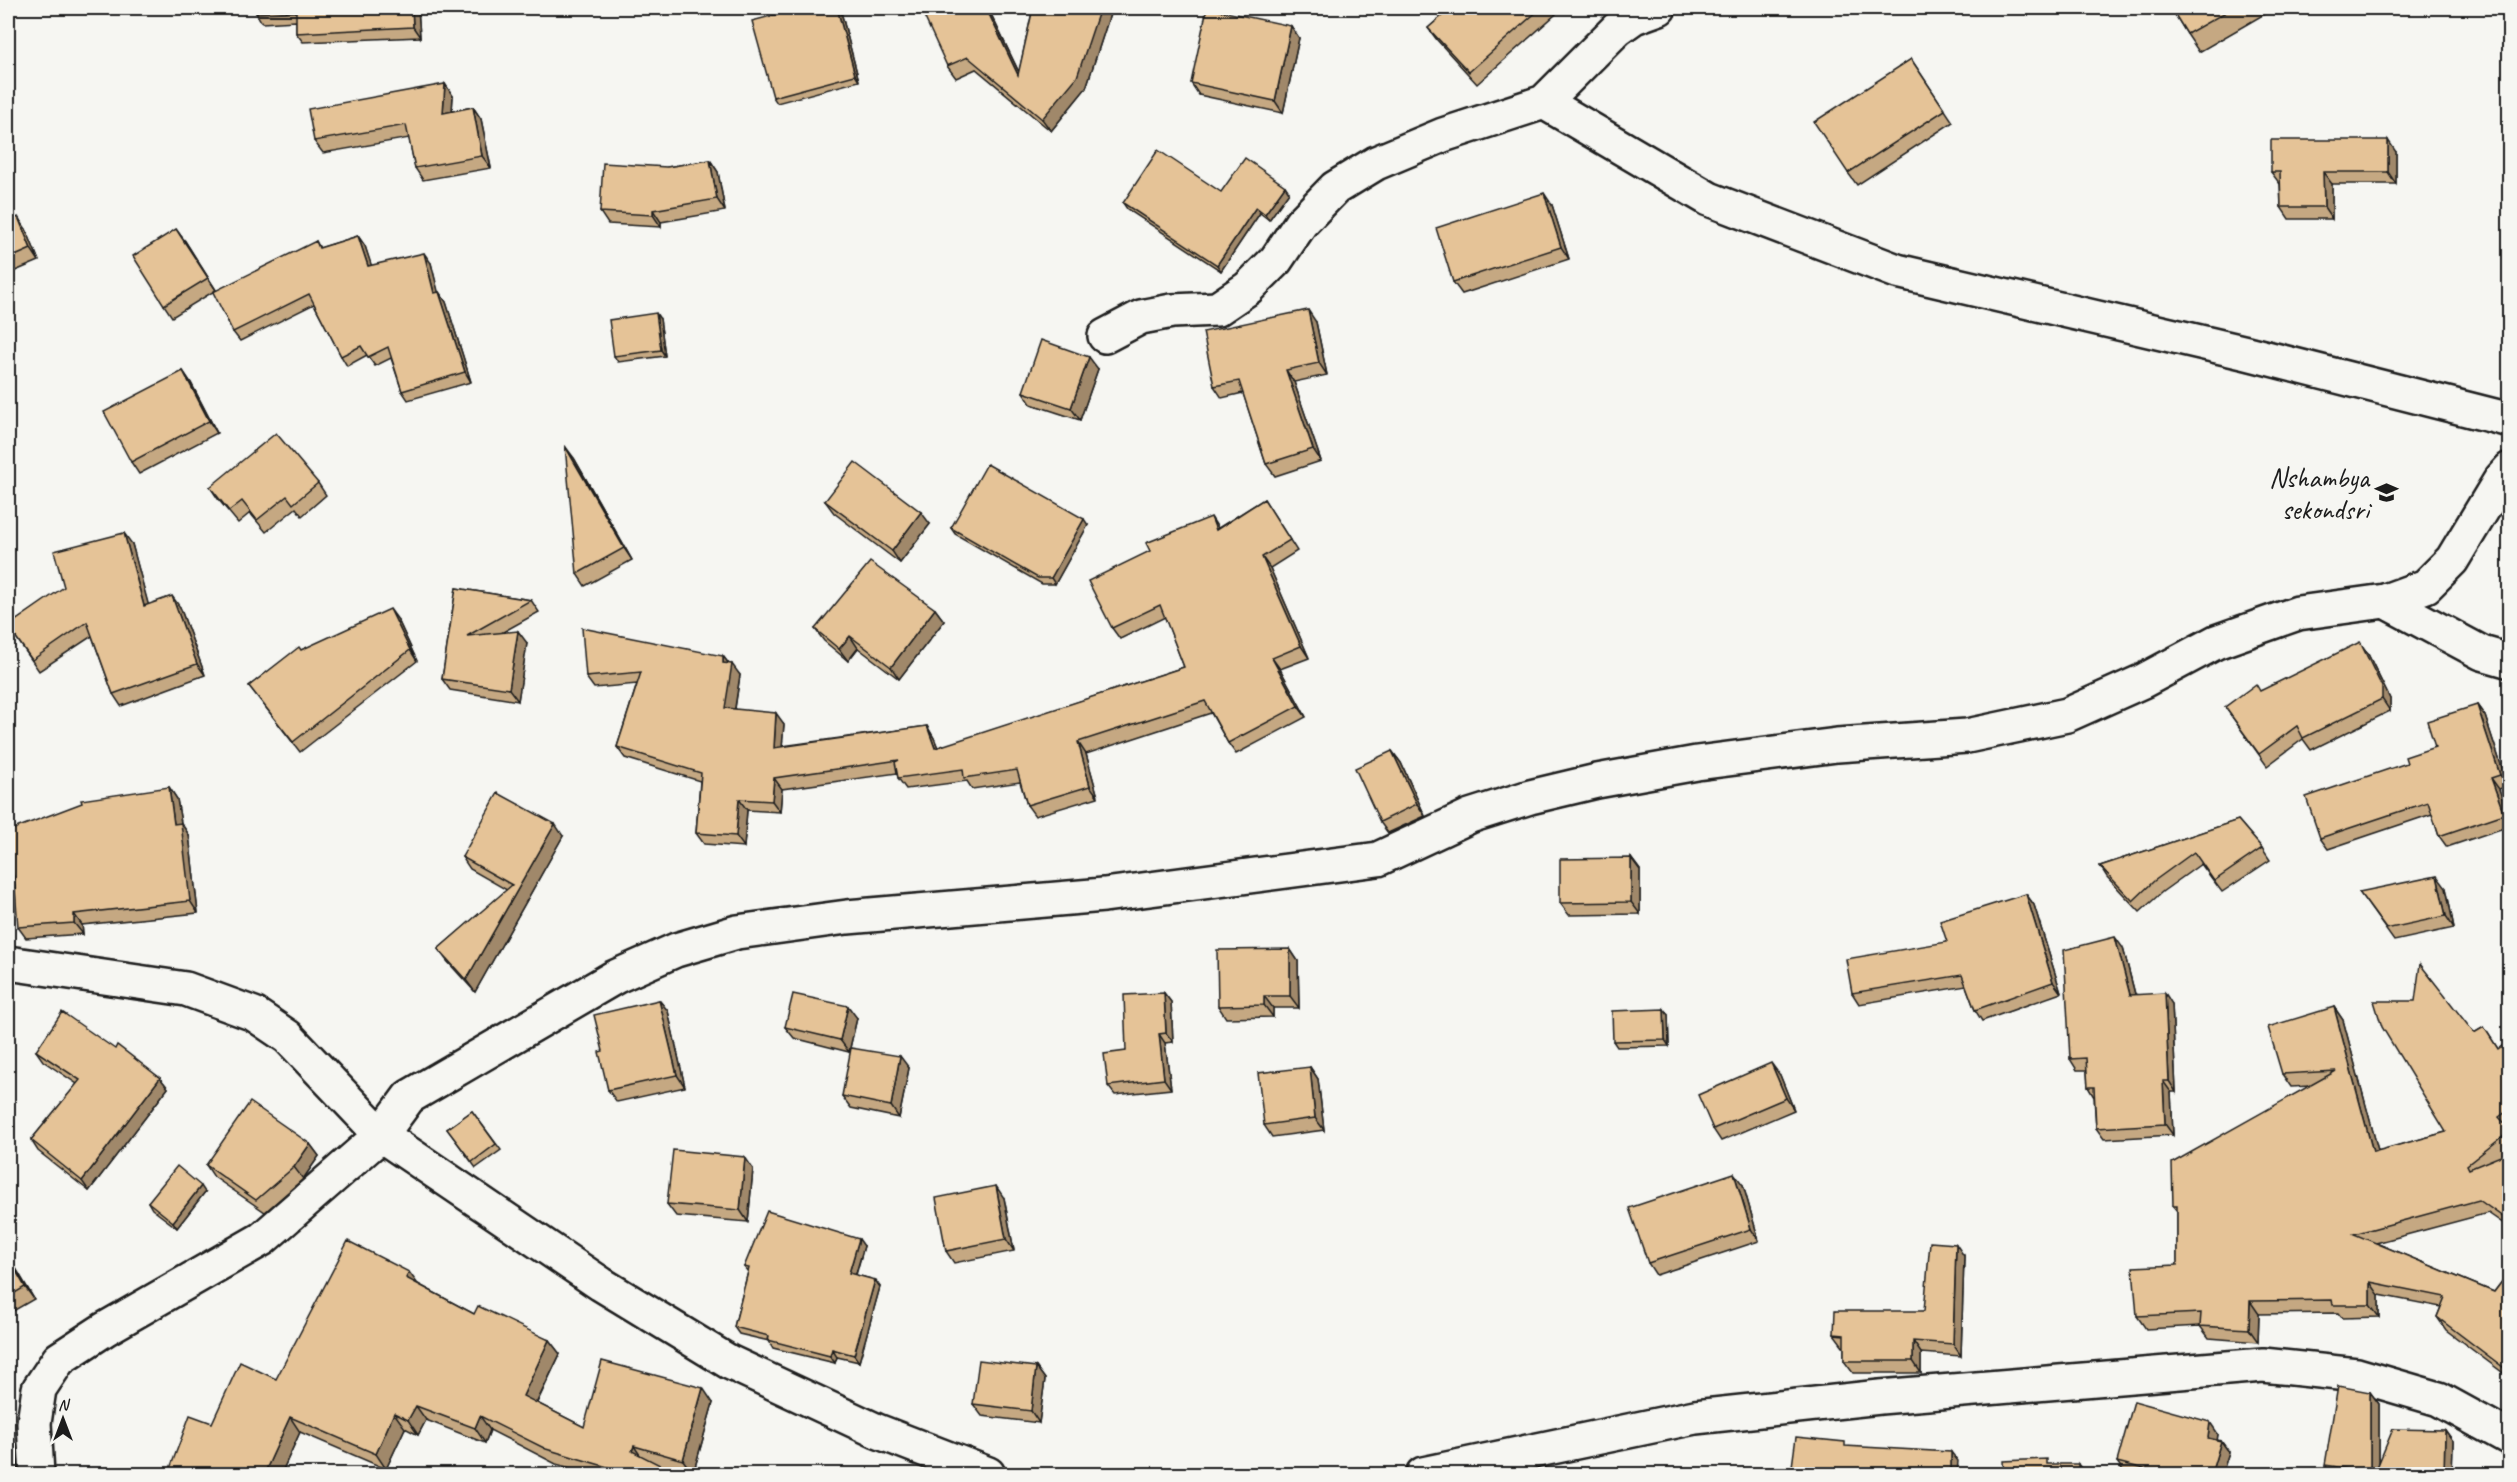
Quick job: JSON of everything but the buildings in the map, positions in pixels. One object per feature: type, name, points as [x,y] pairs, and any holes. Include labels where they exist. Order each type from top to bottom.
[{"type":"street","points":[[1105,336],[1141,317],[1172,311],[1217,309],[1248,288],[1276,260],[1301,223],[1335,188],[1376,162],[1443,135],[1544,102],[1617,29],[1634,17],[1659,8]]},
{"type":"street","points":[[1544,102],[1709,199],[1897,271],[2247,353],[2510,420]]},
{"type":"street","points":[[37,1474],[33,1423],[39,1389],[59,1359],[105,1329],[262,1239],[381,1135],[409,1096],[605,983],[676,950],[737,932],[847,917],[1104,896],[1378,859],[1470,816],[1530,797],[1597,781],[1697,763],[1837,745],[1967,736],[2067,715],[2143,681],[2216,642],[2298,613],[2385,601],[2426,586],[2452,560],[2501,479],[2510,469]]},
{"type":"street","points":[[2385,601],[2482,653],[2510,661]]},
{"type":"street","points":[[8,963],[186,989],[254,1014],[288,1036],[381,1135],[601,1284],[729,1362],[877,1431],[988,1474]]},
{"type":"street","points":[[1423,1474],[1695,1417],[1880,1397],[2263,1365],[2357,1375],[2429,1396],[2510,1438]]},
{"type":"place","name":"Nshambya sekondsri","points":[[2387,493]]}]
